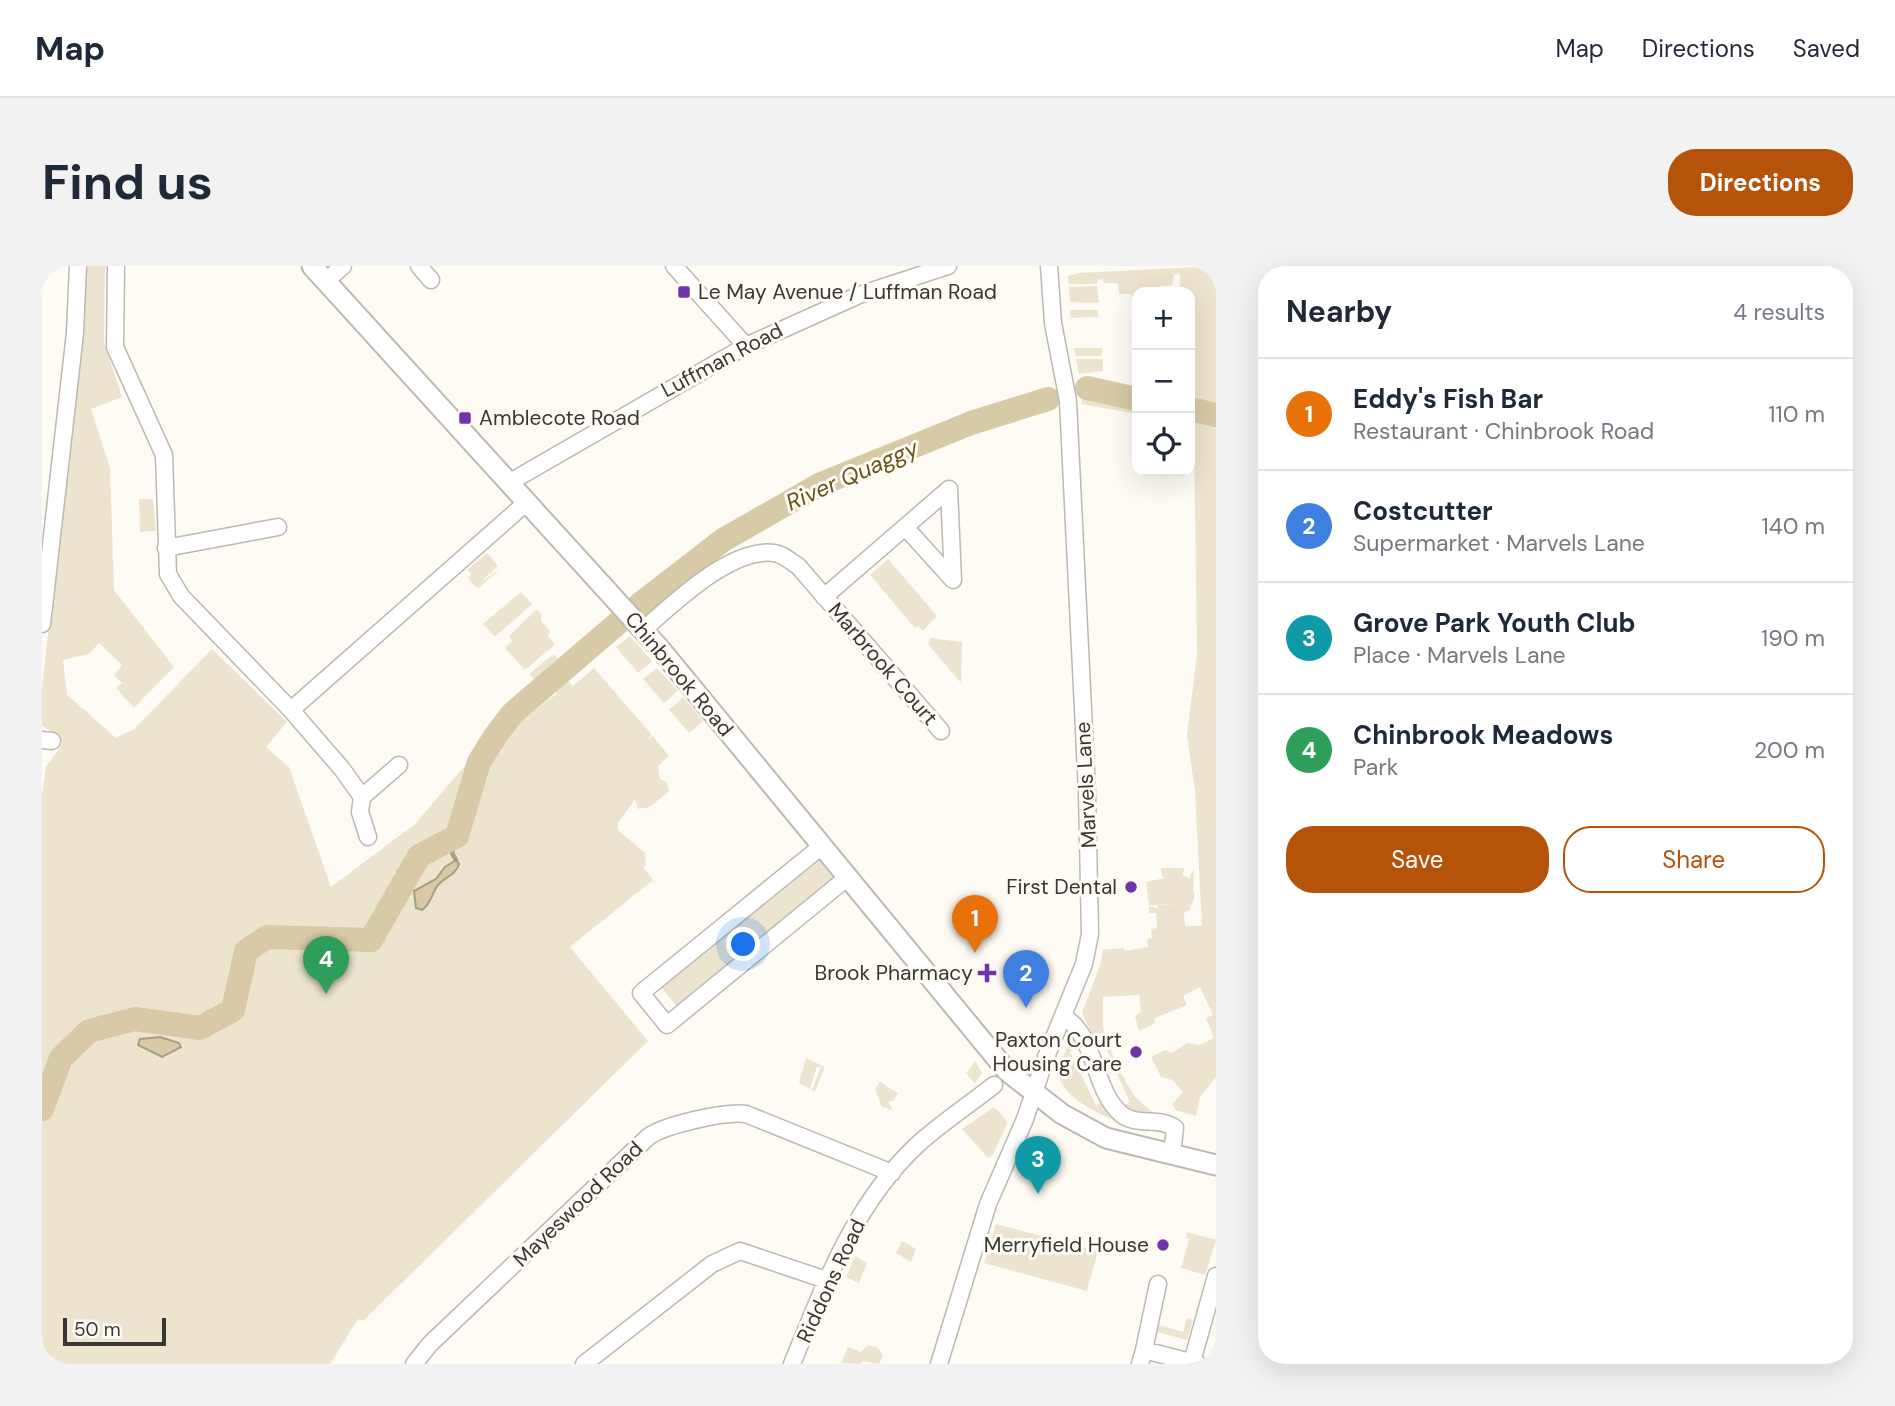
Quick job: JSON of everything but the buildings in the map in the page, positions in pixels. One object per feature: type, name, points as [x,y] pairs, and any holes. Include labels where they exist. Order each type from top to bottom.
[{"type":"main road","name":"Chinbrook Road","points":[[312,266],[643,629],[1007,1071],[1062,1114],[1106,1138],[1216,1165]]},
{"type":"street","points":[[42,624],[75,333],[78,266]]},
{"type":"street","points":[[116,266],[115,347],[164,456],[169,578],[176,590],[291,710],[362,797]]},
{"type":"street","points":[[326,281],[343,266]]},
{"type":"street","points":[[419,266],[431,280]]},
{"type":"street","points":[[674,266],[746,346]]},
{"type":"street","name":"Luffman Road","points":[[510,482],[678,382],[746,346],[859,295],[948,266]]},
{"type":"street","name":"Marvels Lane","points":[[939,1364],[988,1204],[1084,964],[1091,921],[1068,401],[1054,323],[1054,266]]},
{"type":"street","name":"Marbrook Court","points":[[824,597],[949,489],[953,580],[906,528]]},
{"type":"street","points":[[291,710],[527,502]]},
{"type":"street","points":[[166,548],[278,527]]},
{"type":"street","name":"Marbrook Court","points":[[643,629],[695,585],[751,555],[775,553],[798,566],[941,731]]},
{"type":"street","points":[[368,837],[360,812],[362,797],[399,765]]},
{"type":"street","points":[[823,845],[641,993],[667,1025],[848,877]]},
{"type":"street","points":[[1063,1016],[1077,1024],[1120,1113],[1133,1120],[1175,1128],[1172,1154]]},
{"type":"street","name":"Riddons Road","points":[[792,1364],[826,1280],[846,1240],[892,1173],[917,1146],[994,1085]]},
{"type":"street","name":"Mayeswood Road","points":[[414,1364],[430,1344],[638,1147],[662,1129],[733,1114],[746,1114],[892,1173]]},
{"type":"street","points":[[584,1364],[731,1253],[740,1251],[759,1256],[826,1280]]},
{"type":"street","points":[[1158,1284],[1142,1357],[1195,1363],[1216,1276]]},
{"type":"shaded area","points":[[86,266],[105,266],[104,342],[122,397],[91,409],[110,468],[114,590],[174,667],[134,708],[116,688],[122,683],[114,675],[122,665],[99,643],[89,654],[63,660],[67,695],[116,738],[134,729],[212,649],[287,722],[266,747],[289,767],[331,887],[415,824],[505,719],[519,715],[526,718],[557,694],[551,686],[564,675],[573,686],[594,668],[652,735],[646,741],[653,736],[669,756],[658,766],[660,779],[667,782],[669,791],[650,807],[638,809],[635,799],[618,823],[618,830],[645,853],[646,865],[643,867],[653,880],[570,947],[648,1041],[363,1321],[358,1319],[330,1364],[42,1364],[42,794],[46,767],[62,745],[60,737],[42,726],[42,687],[84,320]]},
{"type":"shaded area","points":[[1216,266],[1216,411],[1195,406],[1195,287],[1180,287],[1180,274],[1174,275],[1172,285],[1132,287],[1132,299],[1131,294],[1119,294],[1118,283],[1104,283],[1103,279],[1098,280],[1097,284],[1069,284],[1068,276],[1078,273]]},
{"type":"shaded area","points":[[1097,286],[1099,303],[1070,302],[1069,287]]},
{"type":"shaded area","points":[[1070,310],[1098,310],[1098,317],[1071,318]]},
{"type":"shaded area","points":[[1074,348],[1102,348],[1102,356],[1076,356]]},
{"type":"shaded area","points":[[1076,359],[1103,359],[1103,371],[1079,374]]},
{"type":"shaded area","points":[[1083,393],[1132,402],[1132,413],[1081,404]]},
{"type":"shaded area","points":[[1195,414],[1216,418],[1216,1077],[1200,1097],[1196,1116],[1176,1110],[1172,1104],[1183,1092],[1172,1080],[1161,1077],[1151,1057],[1165,1050],[1172,1053],[1187,1043],[1200,1045],[1214,1038],[1206,1018],[1213,1015],[1200,987],[1183,996],[1187,1005],[1155,1018],[1154,1024],[1139,1031],[1135,1016],[1141,1012],[1139,995],[1103,997],[1103,1029],[1115,1061],[1103,1066],[1111,1059],[1100,1035],[1093,1037],[1082,1013],[1101,963],[1103,950],[1124,948],[1125,951],[1148,947],[1147,939],[1152,938],[1151,929],[1157,928],[1156,913],[1149,913],[1149,906],[1159,909],[1157,905],[1179,904],[1149,905],[1146,882],[1165,878],[1162,877],[1161,868],[1185,868],[1182,875],[1189,878],[1194,869],[1195,896],[1189,911],[1184,912],[1185,926],[1202,926],[1195,791],[1187,735],[1197,655]]},
{"type":"shaded area","points":[[139,499],[153,499],[156,531],[140,532]]},
{"type":"shaded area","points":[[487,553],[498,566],[479,584],[502,567],[478,589],[468,578],[471,574],[467,570]]},
{"type":"shaded area","points":[[888,559],[937,616],[923,631],[918,626],[915,628],[870,575]]},
{"type":"shaded area","points":[[521,592],[532,604],[495,637],[483,624]]},
{"type":"shaded area","points":[[536,610],[541,613],[541,621],[550,631],[548,636],[555,644],[525,670],[505,648],[512,641],[509,636]]},
{"type":"shaded area","points":[[630,636],[652,661],[638,673],[616,647]]},
{"type":"shaded area","points":[[930,638],[962,642],[961,683],[928,644]]},
{"type":"shaded area","points":[[576,649],[578,651],[539,685],[529,674],[551,656],[555,655],[559,661]]},
{"type":"shaded area","points":[[657,668],[678,691],[664,703],[643,679]]},
{"type":"shaded area","points":[[683,697],[703,721],[689,733],[669,710]]},
{"type":"shaded area","points":[[817,857],[836,881],[680,1010],[660,986]]},
{"type":"shaded area","points":[[456,860],[459,864],[453,874],[438,885],[422,910],[416,908],[414,891],[436,879],[445,867]]},
{"type":"shaded area","points":[[1074,1034],[1079,1047],[1070,1052],[1096,1105],[1103,1102],[1127,1124],[1085,1105],[1066,1090],[1059,1071]]},
{"type":"shaded area","points":[[160,1037],[179,1043],[181,1047],[162,1057],[138,1045],[140,1039]]},
{"type":"shaded area","points":[[806,1058],[825,1067],[815,1091],[812,1090],[821,1067],[817,1066],[810,1089],[799,1083]]},
{"type":"shaded area","points":[[975,1061],[982,1073],[975,1083],[966,1073]]},
{"type":"shaded area","points":[[1118,1068],[1135,1097],[1158,1117],[1134,1115],[1122,1107],[1130,1102],[1116,1072],[1106,1074]]},
{"type":"shaded area","points":[[880,1082],[898,1093],[894,1100],[888,1102],[893,1110],[882,1107],[875,1089]]},
{"type":"shaded area","points":[[994,1107],[1008,1122],[992,1156],[988,1158],[962,1129]]},
{"type":"shaded area","points":[[996,1224],[1098,1251],[1087,1291],[984,1263]]},
{"type":"shaded area","points":[[1187,1232],[1216,1240],[1205,1275],[1181,1268],[1189,1239],[1186,1238]]},
{"type":"shaded area","points":[[902,1241],[916,1249],[911,1262],[896,1253]]},
{"type":"shaded area","points":[[855,1256],[867,1263],[859,1283],[846,1277]]},
{"type":"shaded area","points":[[1187,1318],[1193,1320],[1187,1340],[1157,1332],[1159,1325],[1183,1332]]},
{"type":"shaded area","points":[[867,1345],[877,1347],[883,1355],[879,1364],[862,1361],[860,1364],[841,1363],[848,1347],[861,1352]]},
{"type":"waterway","name":"River Quaggy","points":[[1087,388],[1132,398]]},
{"type":"waterway","name":"River Quaggy","points":[[639,605],[723,540],[821,484],[971,423],[1048,399]]},
{"type":"waterway","name":"River Quaggy","points":[[1195,410],[1216,415]]},
{"type":"waterway","name":"River Quaggy","points":[[42,1109],[61,1058],[89,1031],[135,1019],[200,1028],[233,1010],[246,951],[267,937],[371,940],[419,856],[457,836],[479,762],[512,714],[618,623]]},
{"type":"waterway","points":[[455,837],[452,853],[456,860]]},
{"type":"place","name":"Le May Avenue / Luffman Road","points":[[684,292]]},
{"type":"place","name":"Amblecote Road","points":[[465,418]]},
{"type":"place","name":"First Dental","points":[[1131,887]]},
{"type":"place","name":"Eddy's Fish Bar","points":[[975,953]]},
{"type":"place","name":"Brook Pharmacy","points":[[987,973]]},
{"type":"place","name":"Chinbrook Meadows","points":[[326,994]]},
{"type":"place","name":"Costcutter","points":[[1026,1008]]},
{"type":"place","name":"Paxton Court Housing Care","points":[[1136,1052]]},
{"type":"place","name":"Grove Park Youth Club","points":[[1038,1194]]},
{"type":"place","name":"Merryfield House","points":[[1163,1245]]}]
